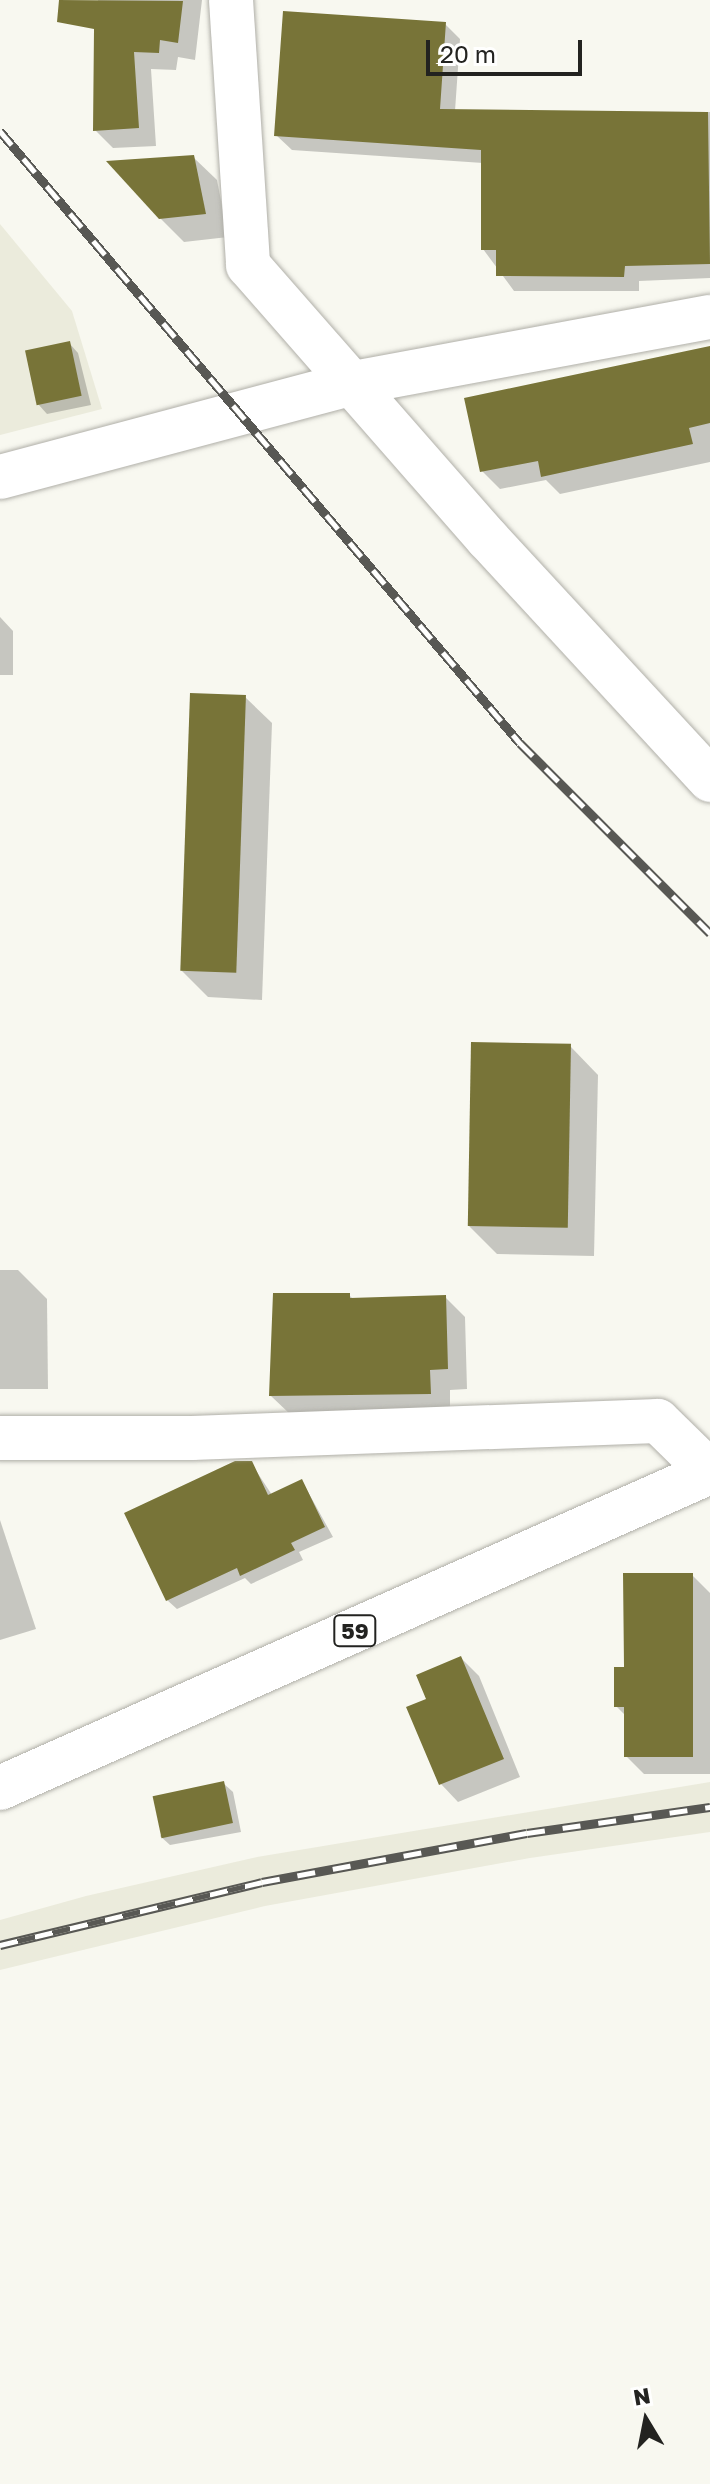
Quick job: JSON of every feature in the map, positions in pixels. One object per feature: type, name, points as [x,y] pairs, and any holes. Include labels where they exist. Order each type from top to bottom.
[{"type":"street","points":[[231,0],[248,265],[488,539],[710,780]]},
{"type":"street","points":[[0,477],[353,383],[710,317]]},
{"type":"street","points":[[0,1438],[192,1438],[658,1421],[710,1472]]},
{"type":"street","name":"59","points":[[0,1788],[710,1472]]},
{"type":"shaded area","points":[[0,224],[72,311],[102,409],[0,435]]},
{"type":"shaded area","points":[[710,1782],[710,1832],[530,1858],[265,1906],[0,1970],[0,1920],[86,1896],[257,1857]]},
{"type":"building","points":[[59,0],[183,1],[178,43],[160,40],[159,53],[134,52],[139,128],[93,131],[94,29],[57,22]]},
{"type":"building","points":[[283,11],[446,22],[440,109],[708,112],[710,264],[625,266],[624,277],[496,276],[496,250],[481,250],[481,150],[274,136]]},
{"type":"building","points":[[194,155],[206,214],[159,219],[106,161]]},
{"type":"building","points":[[70,341],[82,396],[37,405],[25,351]]},
{"type":"building","points":[[710,346],[710,423],[689,428],[693,444],[541,477],[538,461],[480,472],[464,398]]},
{"type":"building","points":[[190,693],[246,695],[236,973],[180,971]]},
{"type":"building","points":[[471,1042],[571,1044],[568,1228],[468,1226]]},
{"type":"building","points":[[273,1293],[350,1293],[350,1298],[446,1295],[448,1369],[430,1370],[431,1394],[269,1396]]},
{"type":"building","points":[[235,1461],[252,1461],[268,1495],[302,1479],[325,1527],[291,1543],[295,1550],[240,1576],[237,1568],[166,1601],[124,1513]]},
{"type":"building","points":[[623,1573],[693,1573],[693,1757],[624,1757],[624,1707],[614,1707],[614,1667],[624,1667]]},
{"type":"building","points":[[461,1656],[504,1759],[439,1785],[406,1707],[426,1699],[416,1675]]},
{"type":"building","points":[[224,1781],[233,1823],[162,1838],[153,1796]]},
{"type":"railway","points":[[0,131],[520,743],[710,933]]},
{"type":"railway","points":[[0,1945],[262,1882],[527,1833],[710,1807]]}]
